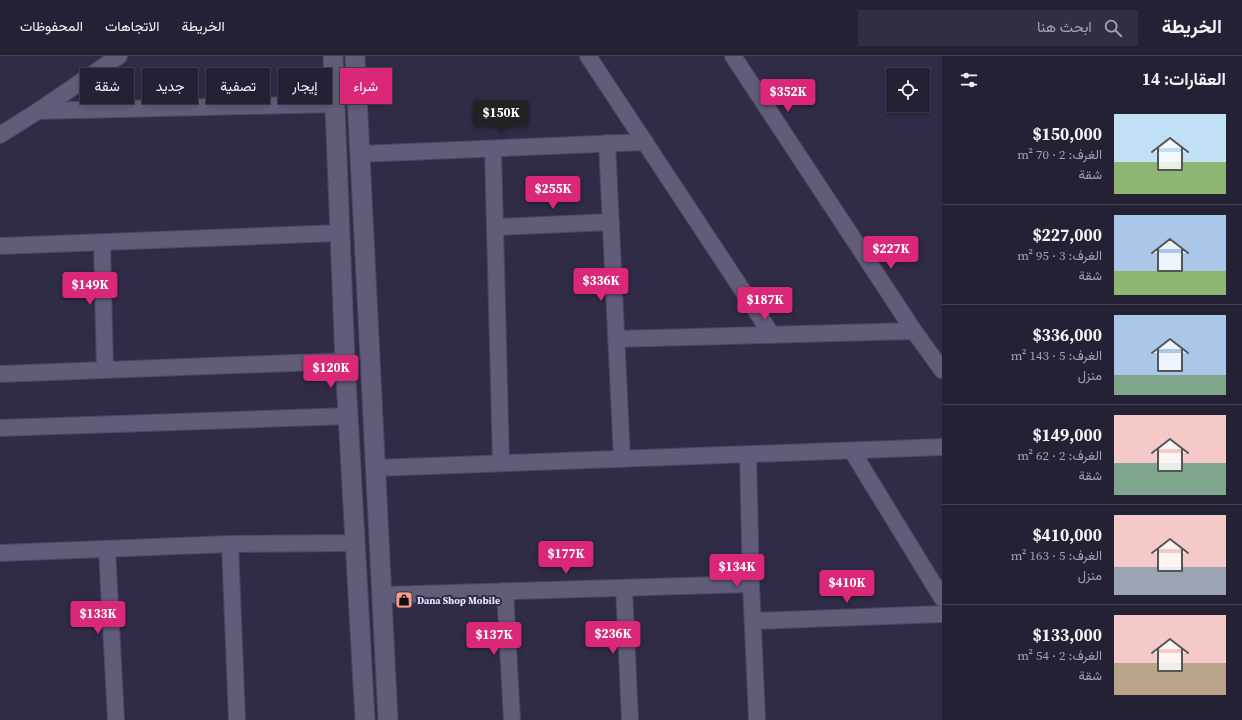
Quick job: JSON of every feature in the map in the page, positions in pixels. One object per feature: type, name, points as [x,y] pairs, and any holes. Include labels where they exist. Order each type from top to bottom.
[{"type":"street","points":[[0,135],[120,56]]},
{"type":"street","points":[[332,56],[345,361],[364,720]]},
{"type":"street","points":[[355,56],[388,720]]},
{"type":"street","points":[[588,56],[772,335]]},
{"type":"street","points":[[734,56],[914,331],[942,370]]},
{"type":"street","points":[[38,111],[335,104]]},
{"type":"street","points":[[359,154],[645,142]]},
{"type":"street","points":[[607,143],[622,459]]},
{"type":"street","points":[[493,149],[501,464]]},
{"type":"street","points":[[496,226],[611,222]]},
{"type":"street","points":[[0,246],[340,233]]},
{"type":"street","points":[[102,243],[105,370]]},
{"type":"street","points":[[616,339],[914,331]]},
{"type":"street","points":[[0,374],[345,361]]},
{"type":"street","points":[[0,428],[348,416]]},
{"type":"street","points":[[375,468],[942,447]]},
{"type":"street","points":[[852,451],[942,598]]},
{"type":"street","points":[[748,454],[751,584],[757,720]]},
{"type":"street","points":[[0,553],[230,544],[355,543]]},
{"type":"street","points":[[230,544],[237,720]]},
{"type":"street","points":[[107,549],[116,720]]},
{"type":"street","points":[[382,595],[751,584]]},
{"type":"street","points":[[624,588],[630,720]]},
{"type":"street","points":[[505,591],[512,720]]},
{"type":"street","points":[[753,621],[942,614]]},
{"type":"place","name":"Dana Shop Mobile","points":[[404,600]]}]
